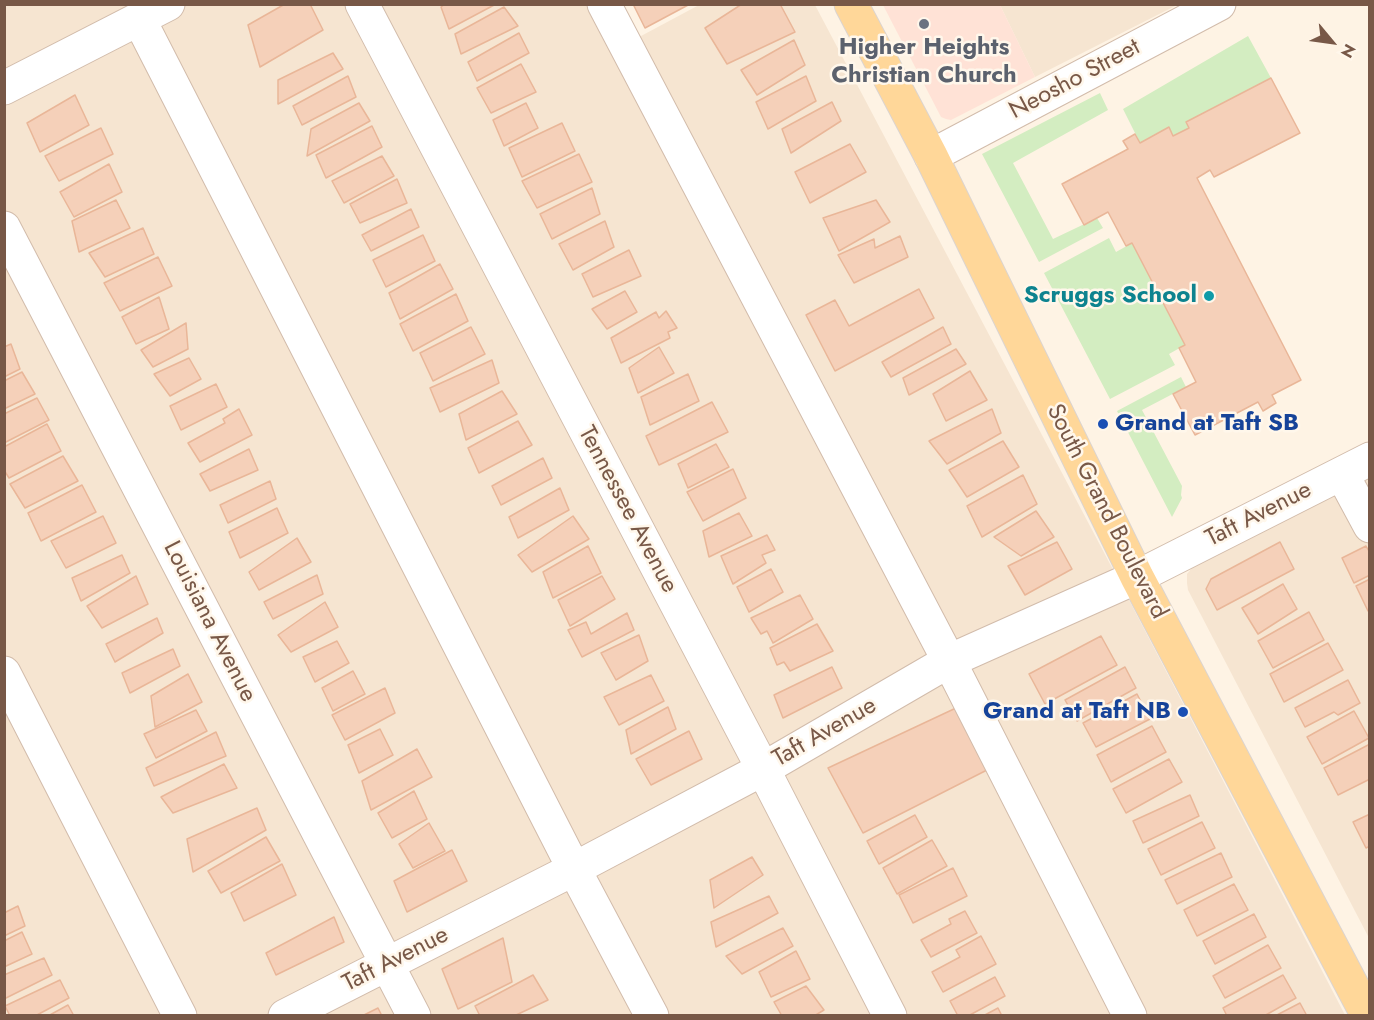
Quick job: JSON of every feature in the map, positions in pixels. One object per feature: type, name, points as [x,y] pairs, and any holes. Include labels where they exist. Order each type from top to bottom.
[{"type":"main road","name":"South Grand Boulevard","points":[[851,4],[931,156],[1137,576],[1368,1016]]},
{"type":"street","points":[[4,88],[168,4]]},
{"type":"street","name":"Tennessee Avenue","points":[[362,4],[890,1016]]},
{"type":"street","points":[[604,4],[949,661],[1130,1016]]},
{"type":"street","name":"Neosho Street","points":[[931,156],[1220,4]]},
{"type":"street","points":[[139,19],[574,869],[652,1016]]},
{"type":"street","name":"Louisiana Avenue","points":[[4,228],[414,1016]]},
{"type":"street","points":[[1356,467],[1370,526]]},
{"type":"street","name":"Taft Avenue","points":[[285,1016],[574,869],[763,769],[949,661],[1137,576],[1356,467]]},
{"type":"street","points":[[4,673],[180,1016]]},
{"type":"shaded area","points":[[5,4],[590,5],[613,51],[699,5],[815,5],[1345,1015],[5,1016]]},
{"type":"shaded area","points":[[883,5],[1000,5],[1035,77],[951,120],[941,117]]},
{"type":"shaded area","points":[[1000,5],[1177,5],[1035,77]]},
{"type":"shaded area","points":[[1369,475],[1369,938],[1188,590],[1187,574],[1195,564]]},
{"type":"green space","points":[[1248,36],[1271,78],[1186,122],[1189,128],[1173,136],[1168,128],[1140,143],[1123,109]]},
{"type":"green space","points":[[1100,93],[1108,110],[1013,163],[1053,239],[1097,218],[1103,228],[1039,262],[982,154]]},
{"type":"green space","points":[[1109,238],[1116,252],[1132,243],[1185,345],[1169,354],[1175,365],[1110,399],[1044,273]]},
{"type":"green space","points":[[1181,377],[1186,387],[1142,410],[1182,486],[1182,498],[1172,517],[1117,411]]},
{"type":"building","points":[[285,4],[310,4],[323,30],[260,67],[248,25]]},
{"type":"building","points":[[445,4],[496,4],[449,29],[441,7]]},
{"type":"building","points":[[633,4],[690,4],[645,28]]},
{"type":"building","points":[[742,4],[780,4],[795,32],[727,64],[705,28]]},
{"type":"building","points":[[504,7],[518,26],[461,54],[455,34]]},
{"type":"building","points":[[519,33],[529,53],[477,81],[468,62]]},
{"type":"building","points":[[794,40],[805,65],[757,95],[741,70]]},
{"type":"building","points":[[333,53],[343,69],[278,104],[278,80]]},
{"type":"building","points":[[521,64],[536,92],[491,113],[477,88]]},
{"type":"building","points":[[348,76],[356,97],[302,125],[293,106]]},
{"type":"building","points":[[806,76],[816,101],[768,129],[756,102]]},
{"type":"building","name":"Scruggs School","points":[[1271,78],[1300,133],[1214,177],[1210,170],[1197,178],[1301,380],[1272,395],[1276,403],[1263,411],[1258,402],[1195,435],[1173,394],[1196,382],[1179,348],[1185,345],[1132,243],[1126,246],[1108,212],[1084,225],[1062,184],[1128,149],[1123,141],[1135,134],[1140,143],[1169,127],[1173,136],[1189,128],[1186,122]]},
{"type":"building","points":[[75,95],[89,125],[40,152],[27,123]]},
{"type":"building","points":[[832,102],[841,121],[791,153],[782,129]]},
{"type":"building","points":[[359,103],[370,121],[307,156],[311,129]]},
{"type":"building","points":[[526,103],[538,128],[504,146],[493,120]]},
{"type":"building","points":[[562,123],[575,151],[522,177],[509,148]]},
{"type":"building","points":[[372,126],[382,147],[326,178],[316,155]]},
{"type":"building","points":[[101,128],[113,154],[59,181],[45,156]]},
{"type":"building","points":[[850,144],[866,172],[810,203],[795,172]]},
{"type":"building","points":[[579,154],[592,182],[537,208],[522,181]]},
{"type":"building","points":[[382,156],[394,176],[344,203],[332,181]]},
{"type":"building","points":[[109,164],[122,192],[74,217],[60,192]]},
{"type":"building","points":[[397,179],[407,203],[360,223],[350,204]]},
{"type":"building","points":[[592,188],[600,214],[552,239],[540,214]]},
{"type":"building","points":[[116,200],[130,228],[79,252],[72,221]]},
{"type":"building","points":[[876,200],[890,222],[839,251],[823,218]]},
{"type":"building","points":[[411,209],[419,227],[371,251],[362,235]]},
{"type":"building","points":[[605,221],[614,247],[573,270],[559,244]]},
{"type":"building","points":[[143,228],[154,254],[105,277],[89,253]]},
{"type":"building","points":[[423,235],[435,261],[386,287],[373,260]]},
{"type":"building","points":[[900,236],[908,257],[854,283],[838,255],[874,239],[875,248]]},
{"type":"building","points":[[629,250],[641,276],[593,297],[582,274]]},
{"type":"building","points":[[158,257],[172,286],[120,311],[104,283]]},
{"type":"building","points":[[440,264],[453,289],[400,319],[389,293]]},
{"type":"building","points":[[919,289],[934,318],[835,371],[806,315],[835,300],[849,326]]},
{"type":"building","points":[[625,291],[637,312],[607,329],[592,309]]},
{"type":"building","points":[[456,294],[468,321],[413,351],[400,324]]},
{"type":"building","points":[[159,297],[169,329],[136,344],[122,317]]},
{"type":"building","points":[[666,311],[677,328],[668,332],[670,338],[621,363],[611,338],[656,312],[659,318]]},
{"type":"building","points":[[186,323],[188,349],[153,367],[141,350]]},
{"type":"building","points":[[471,327],[485,354],[433,381],[420,353]]},
{"type":"building","points":[[943,327],[951,344],[891,377],[882,362]]},
{"type":"building","points":[[11,344],[20,369],[4,377],[4,347]]},
{"type":"building","points":[[659,347],[674,373],[638,393],[629,368]]},
{"type":"building","points":[[956,349],[966,364],[909,395],[903,378]]},
{"type":"building","points":[[189,358],[201,379],[170,396],[154,374]]},
{"type":"building","points":[[492,360],[499,383],[440,412],[430,388]]},
{"type":"building","points":[[970,371],[987,400],[946,421],[933,394]]},
{"type":"building","points":[[22,372],[35,394],[4,409],[4,381]]},
{"type":"building","points":[[688,374],[699,401],[650,425],[641,397]]},
{"type":"building","points":[[216,384],[227,407],[181,430],[170,406]]},
{"type":"building","points":[[502,391],[517,414],[466,440],[459,414]]},
{"type":"building","points":[[37,398],[49,420],[4,443],[4,414]]},
{"type":"building","points":[[712,402],[728,432],[659,465],[646,436]]},
{"type":"building","points":[[239,409],[252,435],[200,462],[188,443],[225,423],[223,419]]},
{"type":"building","points":[[992,409],[1001,433],[947,464],[929,441]]},
{"type":"building","points":[[518,421],[532,445],[479,473],[468,448]]},
{"type":"building","points":[[47,424],[61,451],[9,478],[4,470],[4,447]]},
{"type":"building","points":[[1003,441],[1019,467],[967,497],[949,470]]},
{"type":"building","points":[[716,444],[729,467],[688,488],[678,464]]},
{"type":"building","points":[[249,449],[258,470],[210,491],[200,474]]},
{"type":"building","points":[[63,456],[78,481],[25,508],[10,484]]},
{"type":"building","points":[[543,458],[552,478],[501,505],[492,486]]},
{"type":"building","points":[[733,469],[746,498],[703,521],[687,492]]},
{"type":"building","points":[[1023,475],[1037,504],[982,537],[967,506]]},
{"type":"building","points":[[270,481],[276,499],[228,523],[220,505]]},
{"type":"building","points":[[82,485],[96,512],[41,541],[28,513]]},
{"type":"building","points":[[560,488],[569,510],[518,538],[509,517]]},
{"type":"building","points":[[277,508],[288,533],[240,558],[229,532]]},
{"type":"building","points":[[1036,511],[1054,537],[1021,556],[994,537]]},
{"type":"building","points":[[739,513],[752,536],[709,557],[703,531]]},
{"type":"building","points":[[103,516],[116,543],[66,568],[51,541]]},
{"type":"building","points":[[573,516],[589,539],[532,572],[518,555]]},
{"type":"building","points":[[767,535],[775,550],[762,555],[766,563],[733,584],[721,556]]},
{"type":"building","points":[[297,538],[311,562],[259,590],[249,572]]},
{"type":"building","points":[[1057,542],[1072,569],[1025,595],[1008,566]]},
{"type":"building","points":[[1280,542],[1294,569],[1217,610],[1206,589],[1211,579]]},
{"type":"building","points":[[588,546],[601,573],[553,598],[543,572]]},
{"type":"building","points":[[1366,546],[1370,553],[1370,575],[1354,583],[1342,558]]},
{"type":"building","points":[[122,555],[130,573],[81,601],[72,578]]},
{"type":"building","points":[[771,569],[783,592],[749,612],[737,587]]},
{"type":"building","points":[[317,575],[323,594],[273,619],[264,602]]},
{"type":"building","points":[[136,576],[148,604],[102,628],[87,606]]},
{"type":"building","points":[[602,576],[615,599],[570,626],[558,600]]},
{"type":"building","points":[[1370,579],[1370,610],[1368,611],[1356,586]]},
{"type":"building","points":[[1283,584],[1297,609],[1258,634],[1242,608]]},
{"type":"building","points":[[800,595],[813,619],[773,643],[767,631],[761,634],[751,618]]},
{"type":"building","points":[[325,602],[338,627],[291,652],[278,635]]},
{"type":"building","points":[[1309,612],[1324,640],[1273,668],[1258,641]]},
{"type":"building","points":[[627,613],[634,630],[582,657],[568,630],[586,622],[591,634]]},
{"type":"building","points":[[157,618],[163,633],[115,662],[106,644]]},
{"type":"building","points":[[817,624],[833,651],[790,671],[784,662],[777,665],[770,648]]},
{"type":"building","points":[[639,635],[648,661],[616,680],[601,653]]},
{"type":"building","points":[[1101,636],[1117,665],[1045,704],[1029,674]]},
{"type":"building","points":[[337,641],[349,663],[315,682],[303,657]]},
{"type":"building","points":[[1328,643],[1343,670],[1284,702],[1270,674]]},
{"type":"building","points":[[173,649],[180,666],[130,693],[122,673]]},
{"type":"building","points":[[832,667],[842,688],[783,718],[774,695]]},
{"type":"building","points":[[1125,667],[1136,688],[1077,721],[1065,700]]},
{"type":"building","points":[[353,671],[365,694],[333,711],[322,688]]},
{"type":"building","points":[[188,674],[202,702],[155,727],[151,696]]},
{"type":"building","points":[[651,675],[664,701],[619,725],[604,697]]},
{"type":"building","points":[[1348,680],[1360,703],[1338,715],[1334,712],[1305,727],[1295,708]]},
{"type":"building","points":[[385,688],[395,713],[345,740],[332,715]]},
{"type":"building","points":[[1137,694],[1150,719],[1096,747],[1083,723]]},
{"type":"building","points":[[668,707],[676,729],[631,754],[626,730]]},
{"type":"building","points":[[956,708],[987,770],[863,833],[828,768]]},
{"type":"building","points":[[196,710],[207,731],[156,758],[144,734]]},
{"type":"building","points":[[1354,711],[1369,738],[1322,764],[1307,737]]},
{"type":"building","points":[[1152,726],[1166,752],[1111,782],[1097,755]]},
{"type":"building","points":[[380,729],[393,755],[359,773],[348,745]]},
{"type":"building","points":[[689,731],[702,759],[651,785],[636,759]]},
{"type":"building","points":[[216,732],[226,756],[154,786],[146,768]]},
{"type":"building","points":[[1370,744],[1370,779],[1338,795],[1324,768]]},
{"type":"building","points":[[417,749],[432,777],[371,810],[362,781]]},
{"type":"building","points":[[1169,759],[1182,782],[1126,813],[1113,789]]},
{"type":"building","points":[[224,764],[237,788],[173,813],[161,797]]},
{"type":"building","points":[[414,791],[427,819],[392,838],[378,813]]},
{"type":"building","points":[[1190,795],[1199,816],[1143,843],[1133,821]]},
{"type":"building","points":[[257,808],[266,830],[193,872],[187,839]]},
{"type":"building","points":[[1370,814],[1370,846],[1366,848],[1353,822]]},
{"type":"building","points":[[915,815],[927,837],[879,864],[867,841]]},
{"type":"building","points":[[1202,822],[1215,848],[1161,875],[1148,849]]},
{"type":"building","points":[[429,823],[445,851],[413,868],[399,844]]},
{"type":"building","points":[[266,837],[280,861],[221,893],[208,871]]},
{"type":"building","points":[[932,840],[947,866],[897,894],[883,868]]},
{"type":"building","points":[[452,850],[467,881],[407,912],[394,881]]},
{"type":"building","points":[[1221,853],[1232,877],[1177,904],[1165,880]]},
{"type":"building","points":[[752,857],[763,875],[714,908],[710,880]]},
{"type":"building","points":[[282,864],[296,895],[244,921],[231,893]]},
{"type":"building","points":[[953,868],[967,896],[913,923],[899,895]]},
{"type":"building","points":[[1234,884],[1248,910],[1197,936],[1184,910]]},
{"type":"building","points":[[769,896],[778,913],[716,947],[711,922]]},
{"type":"building","points":[[18,906],[25,926],[4,936],[4,913]]},
{"type":"building","points":[[965,911],[977,933],[931,957],[921,940],[951,924],[949,919]]},
{"type":"building","points":[[1254,914],[1266,937],[1215,964],[1203,941]]},
{"type":"building","points":[[334,917],[344,942],[276,975],[266,953]]},
{"type":"building","points":[[783,928],[793,946],[742,974],[726,956]]},
{"type":"building","points":[[22,932],[32,954],[4,967],[4,941]]},
{"type":"building","points":[[981,936],[996,964],[943,992],[932,972],[960,957],[956,950]]},
{"type":"building","points":[[503,938],[512,982],[458,1009],[442,969]]},
{"type":"building","points":[[1268,945],[1281,968],[1225,998],[1213,976]]},
{"type":"building","points":[[796,951],[810,979],[771,997],[759,972]]},
{"type":"building","points":[[44,958],[52,975],[4,999],[4,975]]},
{"type":"building","points":[[533,975],[548,1000],[514,1016],[480,1016],[475,1006]]},
{"type":"building","points":[[1283,975],[1296,998],[1264,1016],[1227,1016],[1223,1008]]},
{"type":"building","points":[[995,977],[1005,996],[968,1016],[958,1016],[950,1001]]},
{"type":"building","points":[[60,980],[69,998],[35,1016],[10,1016],[5,1006]]},
{"type":"building","points":[[806,986],[824,1010],[814,1016],[782,1016],[774,1002]]},
{"type":"building","points":[[1300,1003],[1307,1016],[1275,1016]]},
{"type":"building","points":[[68,1005],[74,1016],[48,1016]]},
{"type":"building","points":[[378,1008],[382,1016],[362,1016]]},
{"type":"building","points":[[998,1008],[1002,1016],[983,1016]]},
{"type":"place","name":"Higher Heights Christian Church","points":[[924,24]]},
{"type":"place","name":"Scruggs School","points":[[1209,296]]},
{"type":"place","name":"Grand at Taft SB","points":[[1103,424]]},
{"type":"place","name":"Grand at Taft NB","points":[[1183,712]]}]
